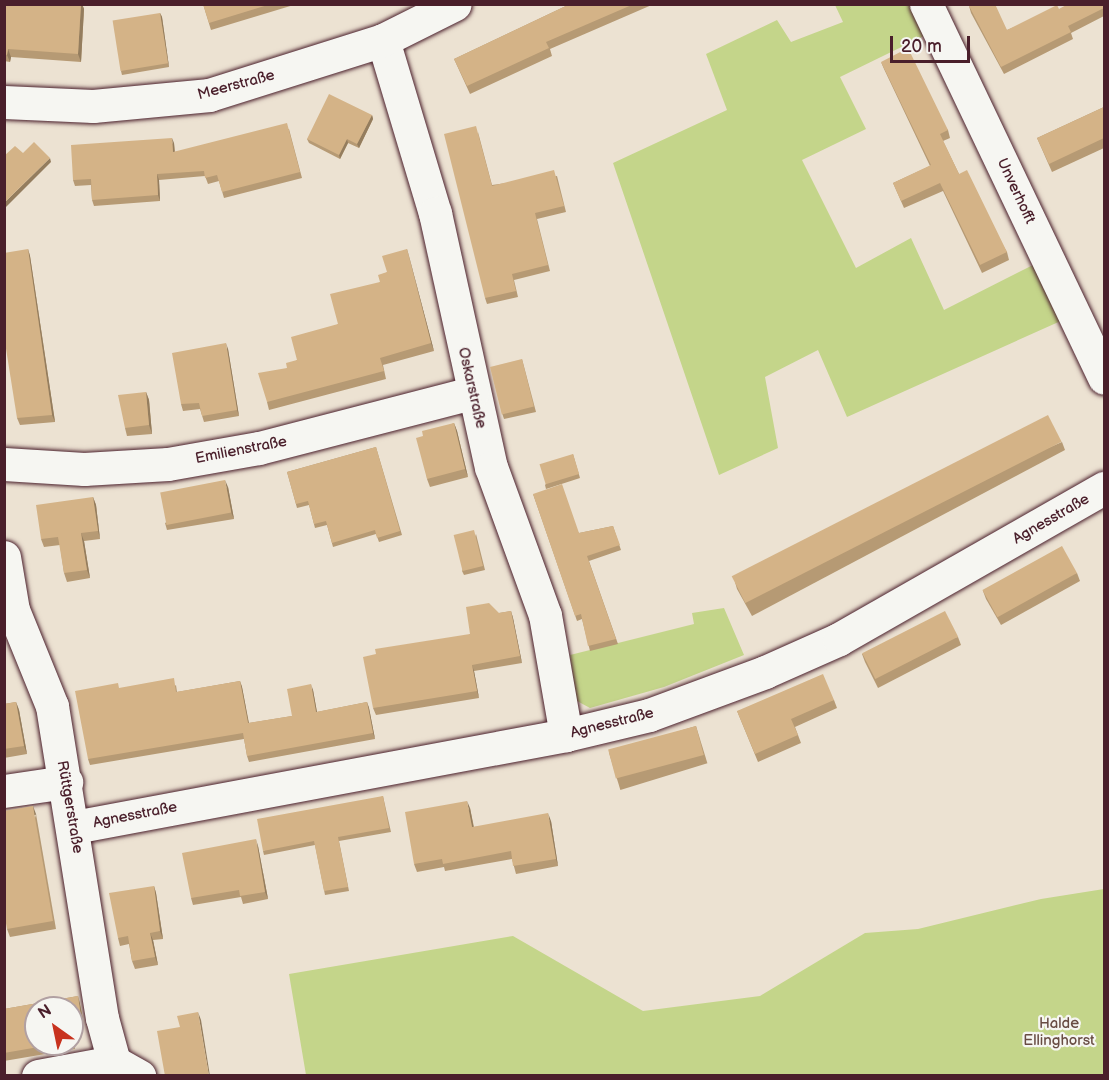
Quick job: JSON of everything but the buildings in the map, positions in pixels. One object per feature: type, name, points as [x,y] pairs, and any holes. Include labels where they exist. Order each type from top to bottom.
[{"type":"street","name":"Meerstraße","points":[[4,102],[93,106],[209,95],[382,40],[455,4]]},
{"type":"street","name":"Unverhofft","points":[[926,4],[1104,378]]},
{"type":"street","name":"Oskarstraße","points":[[382,40],[435,213],[472,393],[491,467],[545,615],[567,735]]},
{"type":"street","name":"Emilienstraße","points":[[4,464],[84,469],[168,464],[259,448],[472,393]]},
{"type":"street","name":"Agnesstraße","points":[[74,827],[567,735],[649,715],[765,672],[839,639],[1104,488]]},
{"type":"street","name":"Rüttgerstraße","points":[[4,558],[13,610],[52,706],[74,827],[102,1018],[120,1071],[38,1076]]},
{"type":"street","points":[[4,791],[66,782]]},
{"type":"green space","points":[[835,5],[910,5],[926,35],[840,77],[866,129],[802,160],[856,268],[911,238],[944,310],[1037,263],[1063,320],[847,417],[818,350],[765,377],[778,448],[719,475],[613,163],[727,110],[706,54],[777,20],[791,42],[843,22]]},
{"type":"green space","points":[[724,608],[744,655],[664,687],[590,708],[577,701],[570,655],[694,624],[692,613]]},
{"type":"green space","name":"Halde Ellinghorst","points":[[1104,889],[1104,1075],[306,1075],[289,974],[513,936],[643,1011],[760,996],[865,933],[918,929],[1041,899]]}]
